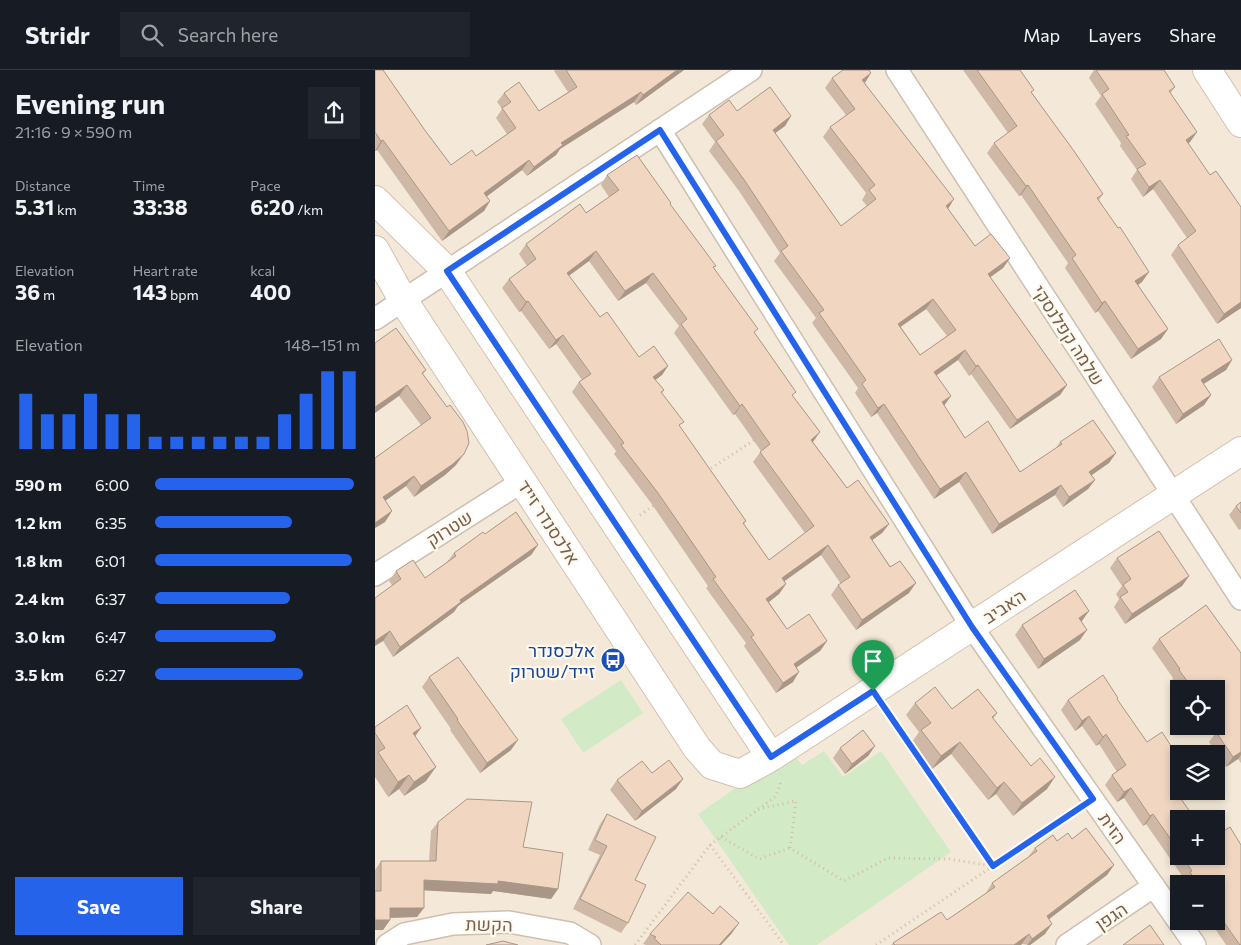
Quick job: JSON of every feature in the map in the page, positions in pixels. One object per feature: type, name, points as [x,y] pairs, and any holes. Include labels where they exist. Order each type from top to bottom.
[{"type":"street","points":[[375,319],[751,70]]},
{"type":"street","name":"שלמה קפלנסקי","points":[[897,70],[1241,599]]},
{"type":"street","points":[[1207,70],[1241,123]]},
{"type":"street","name":"הזית","points":[[660,130],[972,627],[1195,945]]},
{"type":"street","points":[[375,200],[447,271],[771,757]]},
{"type":"street","name":"אלכסנדר זייד","points":[[375,250],[403,300],[697,748],[712,765],[740,774]]},
{"type":"street","name":"האביב","points":[[740,774],[771,757],[1241,451]]},
{"type":"street","name":"שטרוק","points":[[375,575],[523,481]]},
{"type":"street","name":"הגפן","points":[[1067,945],[1154,886]]},
{"type":"street","name":"הקשת","points":[[387,945],[404,934],[453,924],[509,922],[570,933],[590,945]]},
{"type":"path","points":[[701,474],[759,437]]},
{"type":"path","points":[[619,529],[660,502]]},
{"type":"path","points":[[873,691],[993,866]]},
{"type":"path","points":[[635,945],[710,845],[776,796]]},
{"type":"path","points":[[877,945],[1093,799]]},
{"type":"path","points":[[758,809],[796,801],[791,848]]},
{"type":"path","points":[[721,837],[759,859],[791,848]]},
{"type":"path","points":[[710,845],[784,945]]},
{"type":"path","points":[[791,848],[844,881],[888,858],[949,859],[993,866]]},
{"type":"shaded area","points":[[375,70],[1241,70],[1241,945],[375,945]]},
{"type":"green space","points":[[621,680],[643,713],[583,753],[561,719]]},
{"type":"green space","points":[[791,750],[802,765],[824,751],[843,777],[881,751],[951,852],[817,945],[789,945],[698,814]]},
{"type":"building","points":[[375,70],[383,70],[451,165],[472,150],[476,156],[516,128],[502,108],[511,102],[504,93],[519,82],[539,111],[577,87],[566,70],[677,70],[643,95],[641,92],[561,143],[563,145],[534,167],[529,160],[484,193],[490,201],[449,231],[383,140],[381,141],[375,132]]},
{"type":"building","points":[[843,70],[869,70],[871,73],[862,80],[954,199],[946,206],[975,246],[991,234],[1010,258],[988,274],[1067,385],[1017,420],[965,350],[934,372],[951,396],[942,402],[965,438],[988,421],[1020,472],[1062,444],[1060,442],[1093,420],[1116,453],[1089,472],[1095,480],[1069,497],[1061,485],[999,524],[966,472],[940,489],[884,404],[878,408],[862,384],[866,380],[819,313],[824,310],[781,251],[788,246],[716,141],[724,135],[709,115],[729,100],[737,111],[770,87],[791,116],[773,130],[841,226],[876,199],[869,190],[875,185],[830,127],[855,109],[832,78]],"holes":[[[933,299],[956,330],[920,355],[898,324]]]},
{"type":"building","points":[[977,70],[1020,70],[1034,90],[1031,92],[1103,194],[1097,198],[1118,228],[1120,227],[1149,272],[1135,281],[1168,329],[1138,349],[1105,301],[1102,303],[1072,258],[1076,255],[1028,185],[1026,186],[994,143],[1017,126]]},
{"type":"building","points":[[1096,70],[1164,70],[1175,87],[1169,91],[1197,132],[1186,140],[1210,175],[1216,171],[1241,207],[1241,302],[1224,314],[1178,245],[1196,231],[1160,180],[1149,187],[1137,169],[1146,164],[1126,136],[1129,135],[1102,94],[1109,89]]},
{"type":"building","points":[[637,155],[670,204],[716,266],[713,267],[758,329],[754,332],[796,392],[792,395],[820,432],[811,440],[847,488],[858,480],[889,524],[870,537],[890,567],[900,561],[916,583],[862,620],[838,585],[850,577],[828,545],[782,578],[786,584],[766,599],[787,629],[809,614],[827,641],[794,664],[799,672],[783,683],[751,637],[754,635],[713,579],[716,577],[658,493],[621,445],[624,443],[579,382],[591,374],[563,335],[556,340],[528,301],[526,302],[509,279],[536,259],[526,244],[580,204],[586,213],[619,190],[607,175]],"holes":[[[596,251],[625,291],[653,273],[687,319],[681,324],[770,444],[760,452],[814,526],[769,560],[743,523],[746,521],[679,425],[684,422],[661,392],[664,390],[653,377],[668,366],[654,346],[639,357],[607,312],[600,317],[567,273]]]},
{"type":"building","points":[[396,328],[426,370],[422,373],[447,407],[450,405],[463,422],[469,443],[464,454],[453,464],[421,486],[414,476],[383,497],[392,511],[375,523],[375,458],[431,418],[407,385],[375,407],[375,343]]},
{"type":"building","points":[[1219,339],[1232,360],[1201,380],[1211,395],[1183,414],[1159,377]]},
{"type":"building","points":[[1241,502],[1241,513],[1236,506]]},
{"type":"building","points":[[516,512],[538,545],[460,600],[461,602],[400,647],[390,631],[375,641],[375,598],[401,579],[396,571],[413,560],[425,578],[456,556],[454,553],[483,532],[485,534]]},
{"type":"building","points":[[1159,531],[1189,576],[1132,614],[1120,597],[1128,592],[1123,585],[1131,579],[1117,558]]},
{"type":"building","points":[[1075,590],[1089,611],[1079,618],[1087,630],[1044,659],[1022,625]]},
{"type":"building","points":[[1206,605],[1241,653],[1241,752],[1233,757],[1218,735],[1225,735],[1225,680],[1186,680],[1159,639]]},
{"type":"building","points":[[458,657],[518,740],[487,763],[429,677]]},
{"type":"building","points":[[1103,675],[1147,742],[1162,732],[1170,745],[1170,800],[1182,800],[1189,810],[1170,810],[1170,838],[1153,814],[1150,816],[1131,788],[1124,792],[1112,775],[1126,765],[1106,734],[1103,737],[1089,716],[1082,721],[1068,700]]},
{"type":"building","points":[[935,687],[952,709],[978,689],[997,713],[992,717],[1031,766],[1040,758],[1055,777],[1022,803],[1004,782],[997,788],[960,742],[941,756],[921,730],[931,723],[915,703]]},
{"type":"building","points":[[407,705],[421,728],[413,733],[436,767],[414,782],[409,775],[398,782],[378,752],[385,748],[375,733],[375,727]]},
{"type":"building","points":[[863,730],[875,746],[852,764],[840,748]]},
{"type":"building","points":[[669,760],[683,779],[642,811],[617,780],[642,761],[652,773]]},
{"type":"building","points":[[467,799],[532,802],[523,847],[563,853],[558,889],[498,881],[498,884],[424,880],[424,908],[390,908],[390,920],[375,920],[375,891],[381,891],[381,861],[436,861],[438,822]]},
{"type":"building","points":[[607,814],[656,837],[635,880],[646,885],[628,923],[580,899],[607,846],[595,840]]},
{"type":"building","points":[[1230,827],[1241,845],[1241,945],[1225,924],[1225,875],[1192,875],[1190,872],[1192,871],[1188,865],[1225,865],[1225,830]]},
{"type":"building","points":[[1086,828],[1114,865],[1047,916],[1052,924],[1032,939],[1029,934],[1014,945],[895,945],[893,943],[941,912],[947,920],[995,887],[992,883],[1037,851],[1035,848],[1053,835],[1057,841],[1068,833],[1072,839]]},
{"type":"building","points":[[688,892],[713,914],[720,906],[739,923],[719,945],[661,945],[654,938],[656,937],[650,934]]},
{"type":"building","points":[[1150,925],[1164,945],[1123,945]]},
{"type":"building","points":[[503,941],[518,945],[486,945]]},
{"type":"place","name":"אלכסנדר זייד/שטרוק","points":[[613,660]]},
{"type":"route","points":[[660,130],[972,627],[1093,799],[993,866],[873,691],[771,757],[447,271],[660,130]]}]
